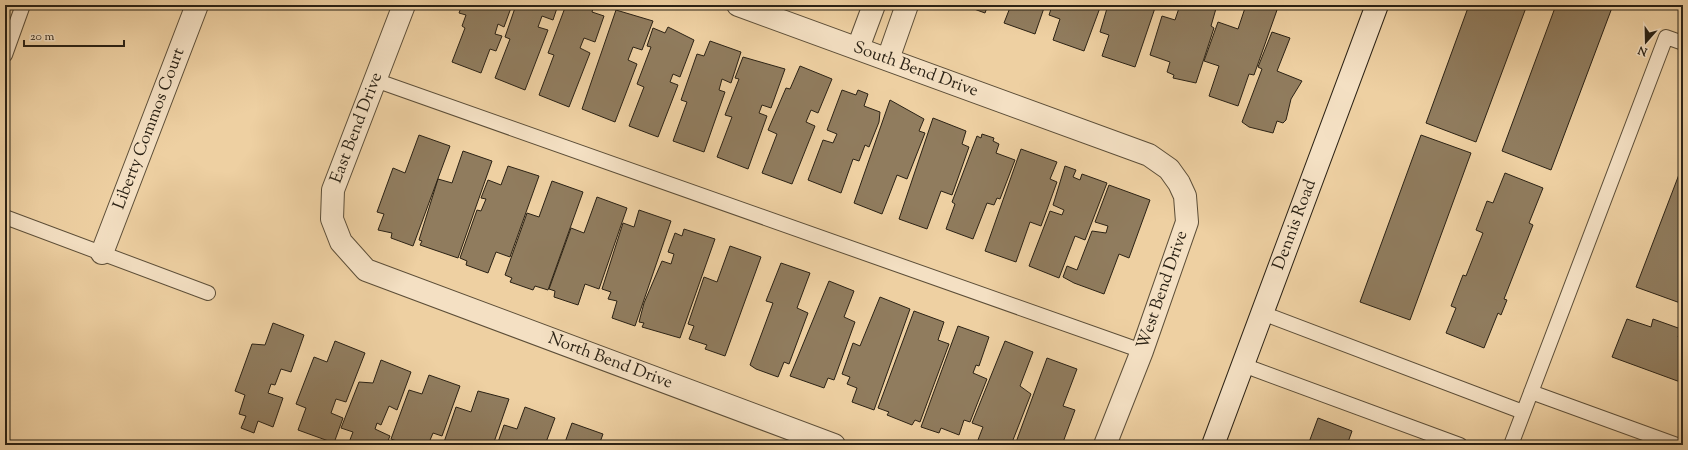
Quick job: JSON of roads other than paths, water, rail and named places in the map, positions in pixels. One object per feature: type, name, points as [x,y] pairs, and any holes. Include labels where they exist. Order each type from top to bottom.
[{"type":"street","name":"Liberty Commos Court","points":[[102,253],[197,5]]},
{"type":"street","name":"East Bend Drive","points":[[387,278],[366,270],[341,242],[332,219],[333,190],[404,5]]},
{"type":"street","name":"South Bend Drive","points":[[738,5],[1094,135]]},
{"type":"street","points":[[858,48],[874,5]]},
{"type":"street","points":[[888,59],[907,5]]},
{"type":"street","name":"Dennis Road","points":[[1214,445],[1377,5]]},
{"type":"street","name":"West Bend Drive","points":[[1094,135],[1149,155],[1168,169],[1179,183],[1184,196],[1187,222],[1142,351],[1105,445]]},
{"type":"street","name":"North Bend Drive","points":[[387,278],[834,445]]},
{"type":"lane","points":[[5,56],[23,5]]},
{"type":"lane","points":[[1511,445],[1666,37],[1683,43]]},
{"type":"lane","points":[[375,80],[1142,351]]},
{"type":"lane","points":[[5,217],[208,293]]},
{"type":"lane","points":[[1262,313],[1523,412]]},
{"type":"lane","points":[[1243,365],[1460,445]]},
{"type":"lane","points":[[1531,392],[1677,445]]}]
